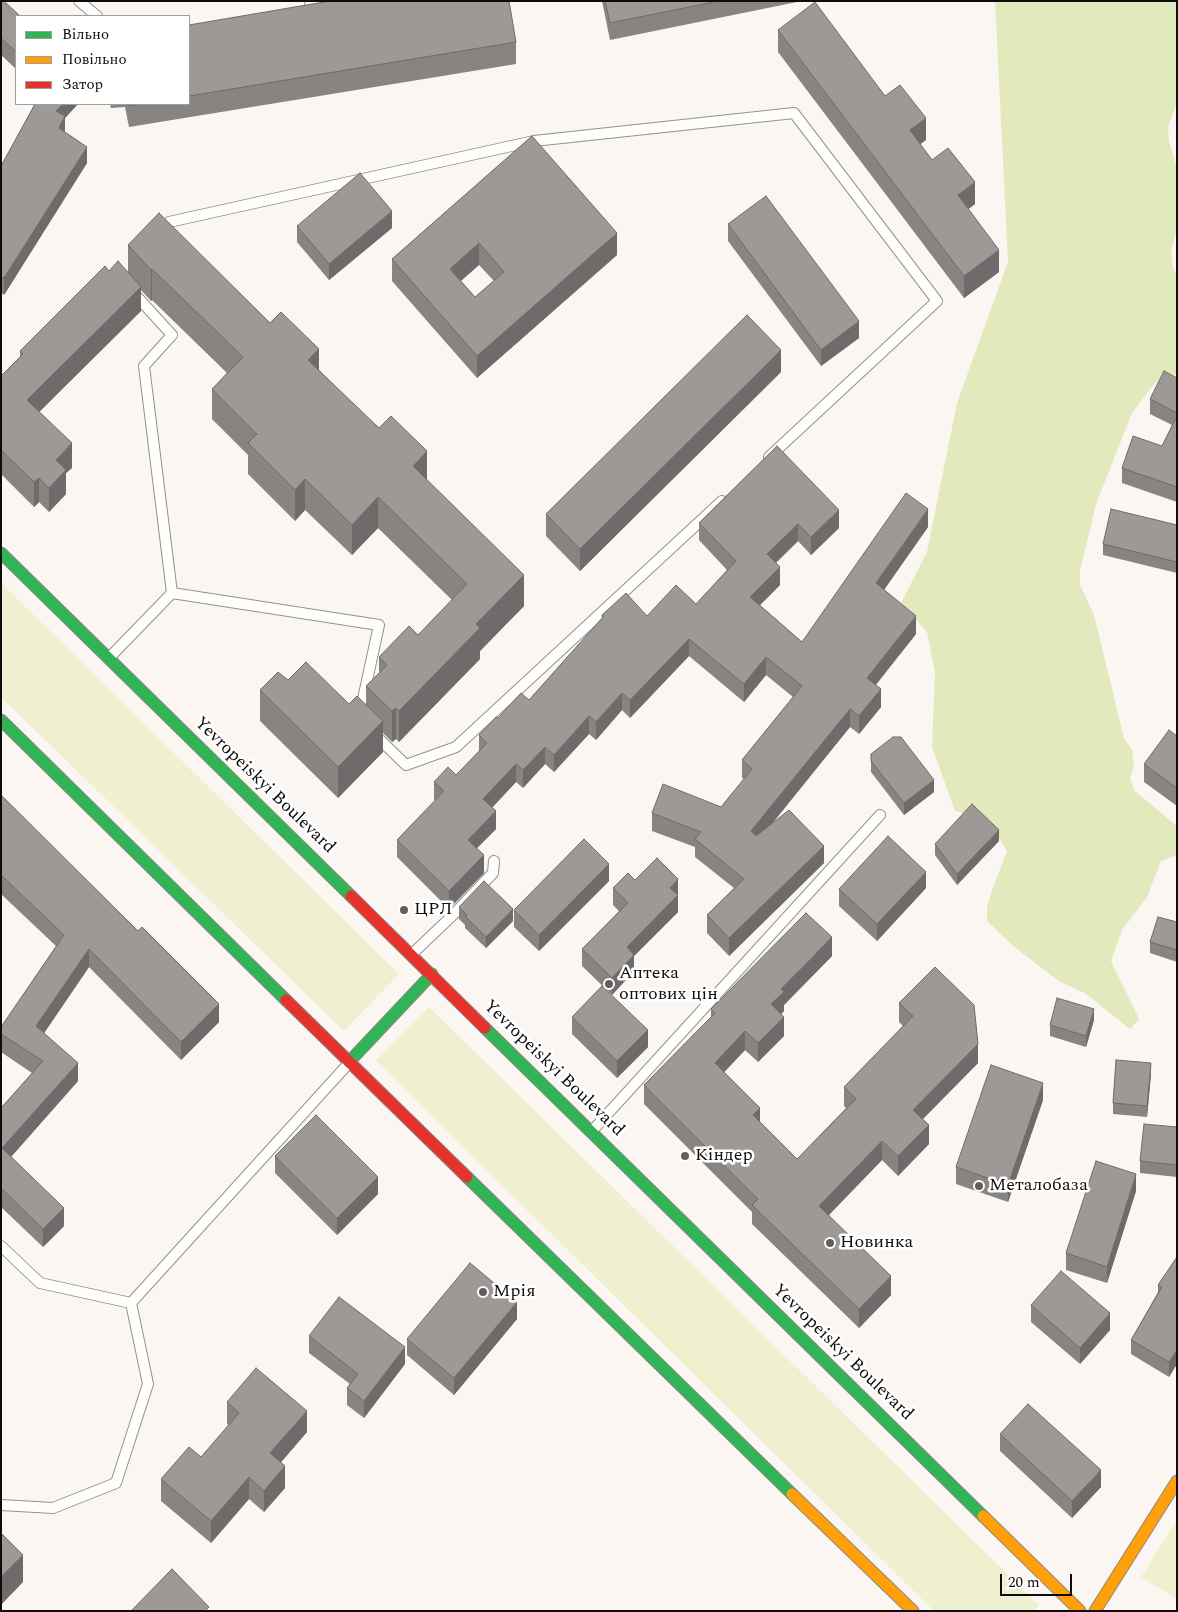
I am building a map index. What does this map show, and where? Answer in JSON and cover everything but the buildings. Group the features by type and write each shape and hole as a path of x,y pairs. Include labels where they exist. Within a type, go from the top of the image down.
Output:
{"main road":[{"name":"Yevropeiskyi Boulevard","path":"1,554 432,974 1080,1611"},
{"path":"1,720 913,1611"},
{"path":"349,1062 432,974"},
{"path":"1095,1611 1177,1481"}],"lane":[{"path":"79,1 96,15"},
{"path":"300,7 328,1"},
{"path":"150,242 169,222 534,141 794,113 937,301 762,464"},
{"path":"124,282 172,335 144,366 172,592"},
{"path":"172,592 379,625 358,718 406,765 456,748 733,490"},
{"path":"108,658 172,592"},
{"path":"592,1131 880,815"},
{"path":"411,954 454,915 493,873 494,861"},
{"path":"131,1303 349,1062"},
{"path":"1,1246 40,1283 131,1303"},
{"path":"1,1505 53,1508 116,1483 148,1384 131,1303"}],"green space":[{"path":"995,1 1177,1 1177,102 1168,127 1169,141 1177,168 1177,227 1171,252 1177,278 1177,375 1167,376 1155,383 1132,413 1096,504 1080,571 1080,585 1094,615 1124,738 1132,750 1134,765 1130,779 1135,791 1177,826 1177,855 1161,861 1147,897 1122,930 1111,961 1139,1019 1130,1029 1085,993 1060,982 1012,945 987,921 987,908 991,893 1007,851 989,820 955,811 932,747 935,673 927,632 901,603 927,552 957,403 1008,262"},
{"path":"1,583 399,974 344,1031 1,697"},
{"path":"429,1007 1039,1605 1034,1611 934,1611 376,1061"},
{"path":"1177,1520 1177,1599 1141,1577"}],"traffic: fast":[{"path":"1,553 351,896"},
{"path":"1,720 286,1000"},
{"path":"349,1062 432,974"},
{"path":"485,1028 983,1516"},
{"path":"467,1177 792,1494"}],"traffic: slow":[{"path":"1095,1611 1177,1481"},
{"path":"792,1494 913,1611"},
{"path":"983,1516 1080,1611"}],"traffic: jam":[{"path":"351,896 485,1028"},
{"path":"286,1000 467,1177"}],"place":[{"name":"ЦРЛ","path":"404,910"},
{"name":"Аптека оптових цін","path":"609,984"},
{"name":"Кіндер","path":"685,1156"},
{"name":"Металобаза","path":"979,1186"},
{"name":"Новинка","path":"830,1243"},
{"name":"Мрія","path":"483,1292"}]}
